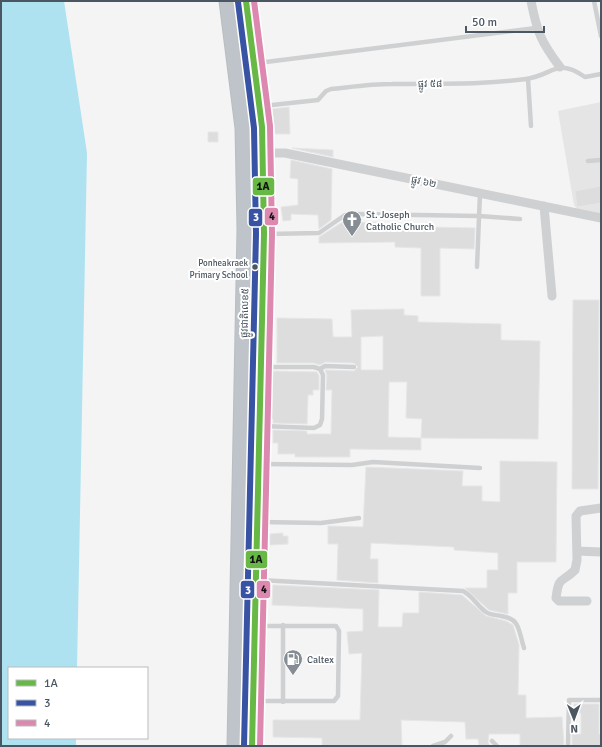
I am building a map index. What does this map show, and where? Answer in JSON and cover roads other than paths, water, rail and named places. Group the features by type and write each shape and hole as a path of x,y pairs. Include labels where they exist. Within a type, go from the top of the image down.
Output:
{"highway":[{"name":"ផ្លូវជាតិលេខ៥","path":"228,1 243,115 245,153 240,579 245,701 252,746"},
{"name":"ផ្លូវជាតិលេខ៥","path":"236,746 245,701 255,626 264,234 263,152 246,1"}],"street":[{"path":"531,1 536,28 546,49 560,67"},
{"name":"ផ្លូវ ៦២","path":"245,153 285,153 601,218"},
{"path":"544,206 552,296"},
{"path":"587,601 559,601 556,598 558,584 562,578 575,570 577,551 576,516 580,511 601,508"},
{"path":"577,551 601,552"}],"lane":[{"path":"594,1 601,36"},
{"path":"236,65 536,28"},
{"path":"560,67 576,70 586,77 601,74"},
{"name":"ផ្លូវ ៥៨","path":"259,106 318,100 326,90 346,87 390,84 492,82 528,79 560,67"},
{"path":"528,79 531,126"},
{"path":"588,161 601,160"},
{"path":"477,266 480,193"},
{"path":"264,234 319,233 345,215 356,214 479,216 520,219"},
{"path":"320,369 325,366 354,367"},
{"path":"242,425 314,428 320,425 322,419 323,375 320,369 314,367 261,367"},
{"path":"259,464 352,465 374,462 480,468"},
{"path":"257,522 321,523 359,518"},
{"path":"240,579 463,591 471,596 485,612 512,618 516,621 524,648"},
{"path":"283,625 283,702"},
{"path":"245,701 334,701 338,696 339,631 336,626 255,626"},
{"path":"568,746 569,700 601,700"},
{"path":"433,746 445,742 451,736"},
{"path":"492,741 497,746"}],"water":[{"path":"1,1 64,1 87,153 77,667 8,667 8,739 76,739 76,746 1,746"}],"place":[{"name":"St. Joseph Catholic Church","path":"352,237"},
{"name":"Ponheakraek Primary School","path":"255,267"},
{"name":"Caltex","path":"293,676"}]}
